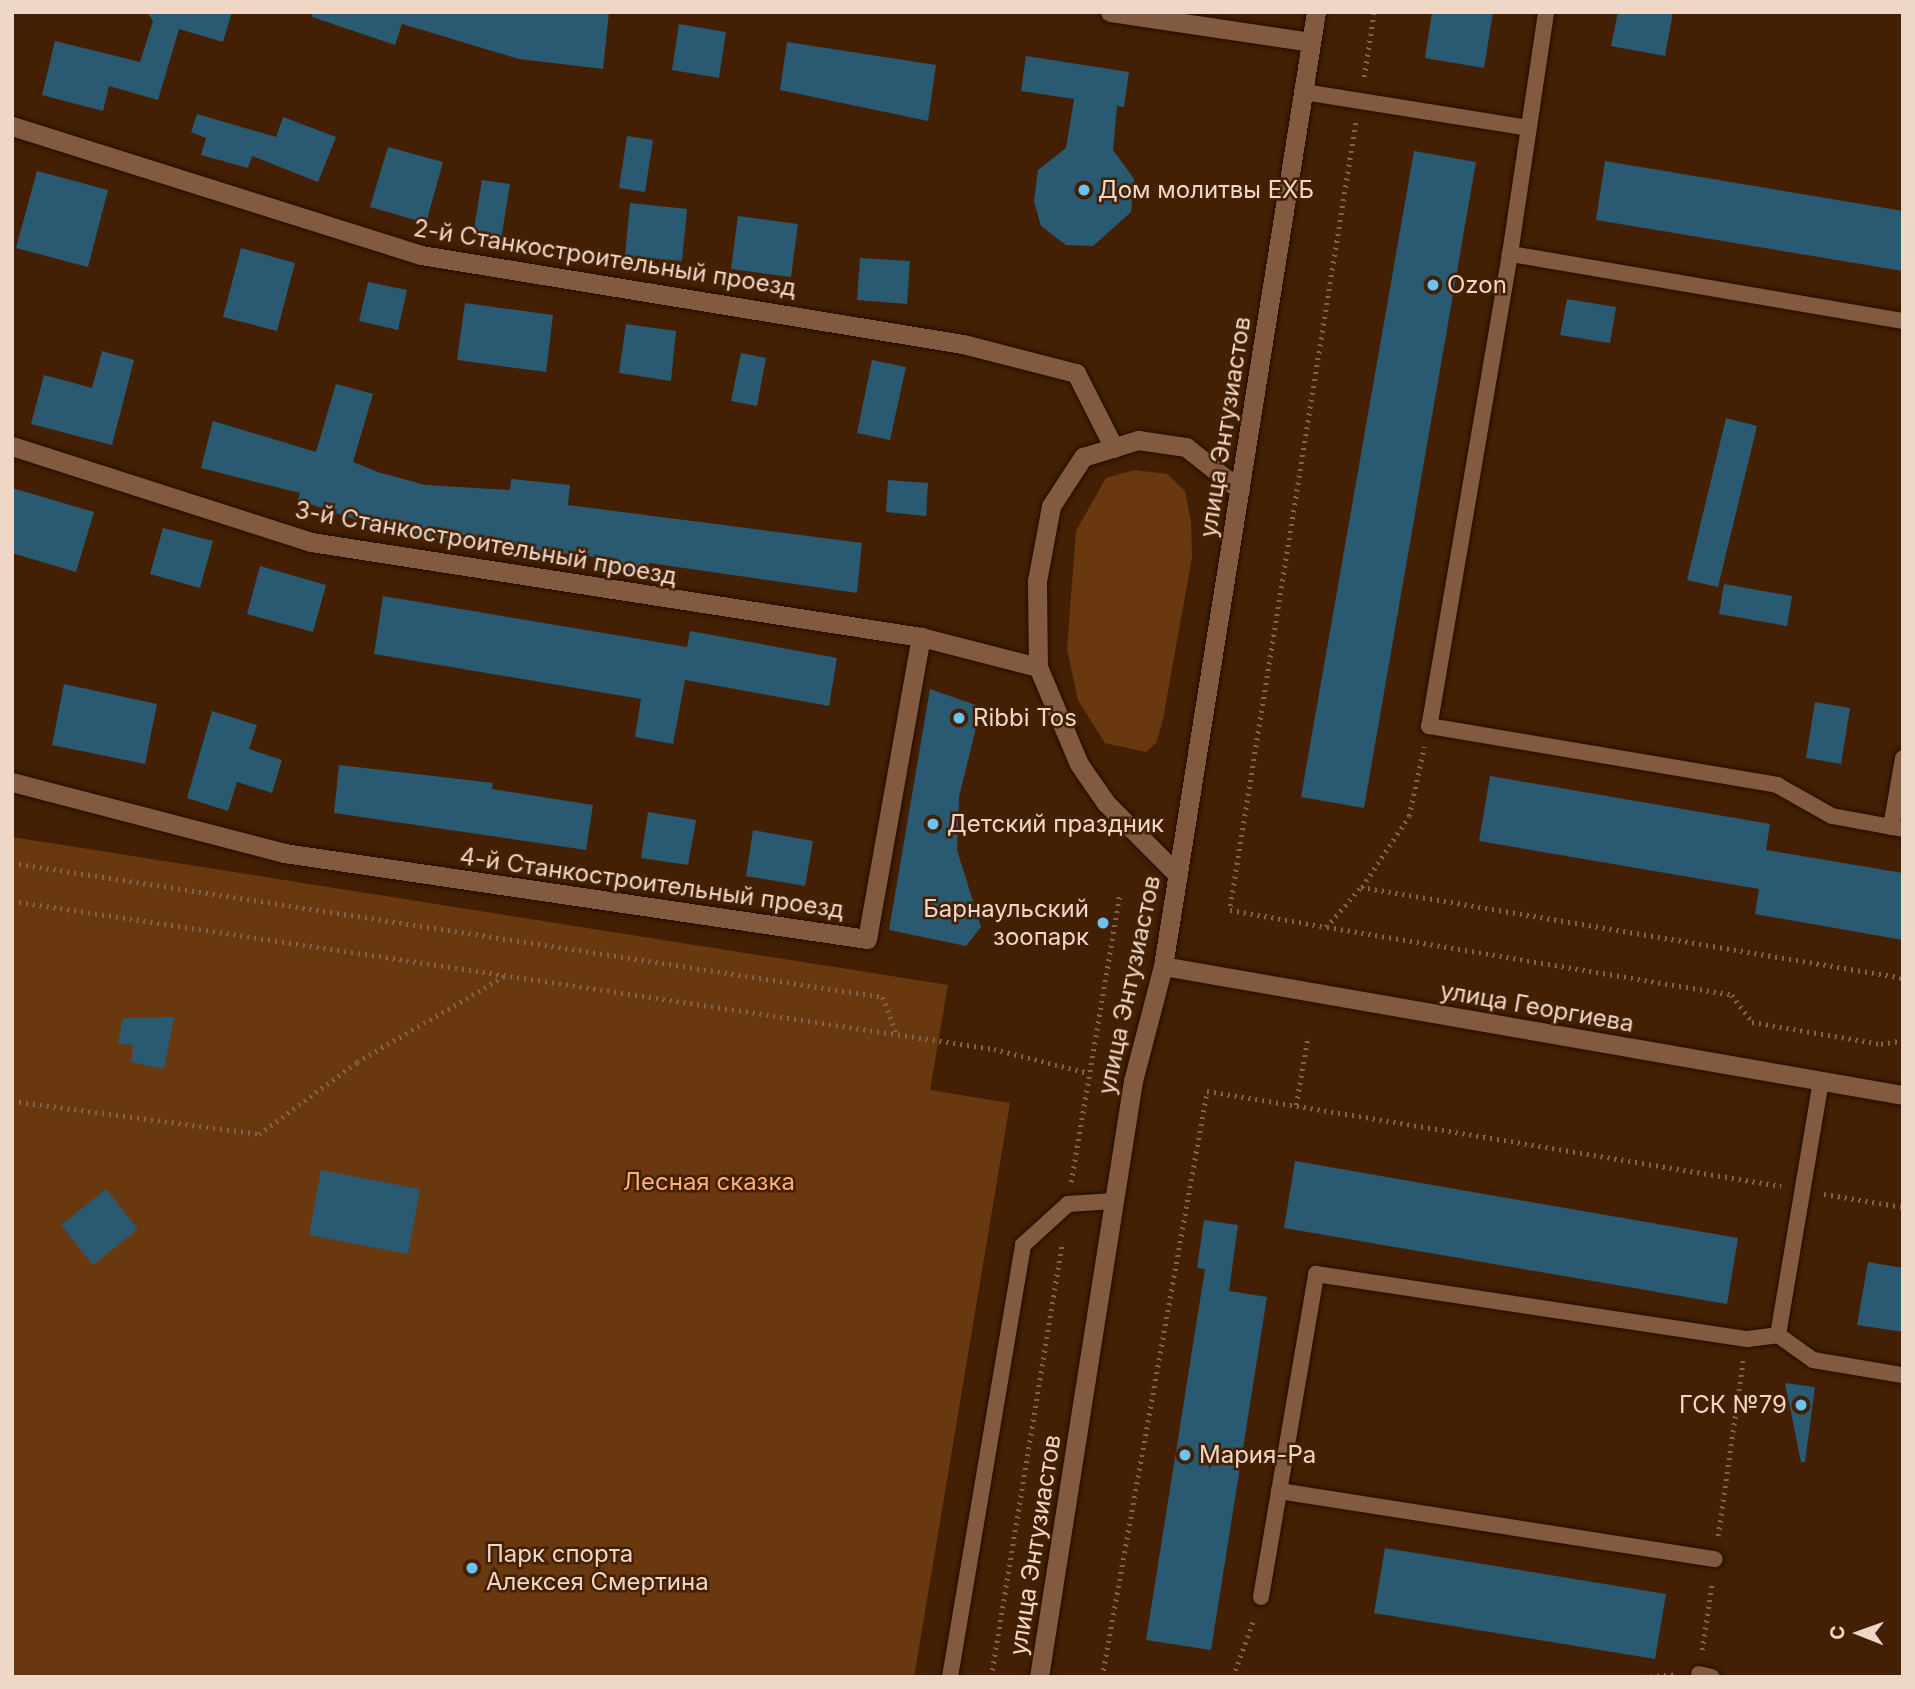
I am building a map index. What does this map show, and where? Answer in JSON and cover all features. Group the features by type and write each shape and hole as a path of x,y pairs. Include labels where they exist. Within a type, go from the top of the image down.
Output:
{"street":[{"path":"1110,12 1311,42"},
{"name":"улица Энтузиастов","path":"1039,1677 1133,1080 1163,966 1316,12"},
{"name":"2-й Станкостроительный проезд","path":"12,126 421,255 963,344 1076,373 1114,448"},
{"path":"1178,875 1106,803 1079,764 1038,667 1037,581 1051,506 1083,457 1138,440 1186,447 1240,490"},
{"name":"3-й Станкостроительный проезд","path":"12,446 311,542 921,637"},
{"path":"921,637 1038,667"},
{"name":"4-й Станкостроительный проезд","path":"12,782 284,853 867,939 921,637"},
{"name":"улица Георгиева","path":"1163,966 1903,1095"}],"lane":[{"path":"1546,12 1510,254 1429,726 1777,785 1832,816 1897,828 1903,758"},
{"path":"1304,92 1528,128"},
{"path":"1510,254 1903,321"},
{"path":"1778,1335 1821,1081"},
{"path":"950,1677 1023,1245 1068,1204 1113,1201"},
{"path":"1261,1597 1316,1273 1747,1339 1778,1335 1813,1360 1903,1375"},
{"path":"1279,1491 1715,1559"}],"path":[{"path":"1361,887 1409,816 1429,726"},
{"path":"12,863 883,997 897,1035"},
{"path":"991,1677 1120,893"},
{"path":"12,901 897,1035 1089,1073"},
{"path":"1326,927 1732,995 1752,1022 1881,1044 1903,1040"},
{"path":"12,1101 259,1134 357,1062 505,975"},
{"path":"1296,1105 1308,1035"},
{"path":"1643,1677 1705,1676 1715,1559 1747,1339"},
{"path":"1233,1677 1261,1597"}],"green space":[{"path":"1134,470 1167,474 1185,491 1191,522 1192,557 1163,719 1156,743 1146,752 1105,743 1078,700 1067,649 1076,531 1106,478"},
{"name":"Лесная сказка","path":"12,837 948,985 930,1090 1010,1103 914,1677 12,1677"}],"building":[{"path":"147,12 232,12 223,42 179,29 158,100 109,86 103,111 42,95 55,41 140,62 153,21"},
{"path":"313,12 609,12 603,69 519,59 402,24 395,45 312,17"},
{"path":"1432,12 1493,12 1484,68 1425,58"},
{"path":"1618,12 1673,12 1665,56 1611,46"},
{"path":"679,24 726,32 719,78 672,70"},
{"path":"787,42 936,65 928,121 780,90"},
{"name":"Дом молитвы ЕХБ","path":"1026,56 1129,72 1124,107 1117,106 1113,150 1134,179 1131,212 1093,246 1066,245 1041,226 1034,201 1038,170 1066,148 1074,99 1021,91"},
{"path":"197,114 276,137 283,117 336,137 318,182 252,156 248,168 201,155 206,138 191,132"},
{"path":"627,136 653,140 645,192 619,188"},
{"path":"388,147 443,162 426,223 370,207"},
{"path":"1414,151 1476,162 1364,808 1301,797"},
{"path":"1605,161 1903,211 1903,271 1596,220"},
{"path":"37,171 108,190 88,267 16,248"},
{"path":"482,180 510,184 501,240 473,235"},
{"path":"630,203 687,209 682,261 625,256"},
{"path":"738,216 798,224 791,277 731,269"},
{"path":"241,248 295,263 277,331 223,317"},
{"path":"860,258 910,261 907,304 857,300"},
{"path":"368,282 407,290 398,330 359,321"},
{"path":"1567,299 1616,307 1610,343 1560,335"},
{"path":"465,303 553,315 546,372 457,360"},
{"path":"626,324 676,331 671,381 619,373"},
{"path":"102,351 134,360 112,445 31,424 44,375 92,388"},
{"path":"741,353 766,358 757,406 731,401"},
{"path":"872,360 906,367 890,440 857,433"},
{"path":"336,384 373,394 353,462 425,485 510,490 511,479 570,485 568,505 862,543 857,593 649,563 648,573 594,568 595,557 504,547 505,542 404,536 298,500 300,493 201,468 213,421 316,452"},
{"path":"1726,418 1757,426 1718,587 1687,580"},
{"path":"888,480 928,483 926,516 886,512"},
{"path":"12,488 94,512 76,572 12,553"},
{"path":"163,528 213,541 200,588 150,574"},
{"path":"260,566 326,585 313,632 247,614"},
{"path":"1724,584 1792,596 1787,626 1719,614"},
{"path":"383,596 687,647 690,631 837,658 829,706 685,680 673,744 635,737 641,699 374,654"},
{"path":"64,684 157,704 145,764 52,745"},
{"name":"Детский праздник","path":"930,689 981,707 959,797 957,850 981,927 966,946 889,930"},
{"path":"1815,702 1850,708 1841,764 1806,758"},
{"path":"212,711 257,725 249,749 282,760 272,793 237,782 228,811 187,798"},
{"path":"339,765 493,783 492,789 593,805 586,850 334,813"},
{"path":"1490,776 1770,824 1766,850 1903,873 1903,940 1755,914 1759,889 1479,841"},
{"path":"648,812 696,820 688,865 641,858"},
{"path":"753,830 813,841 805,886 746,876"},
{"path":"174,1017 164,1069 131,1062 133,1045 118,1043 123,1018"},
{"path":"1295,1161 1738,1238 1727,1304 1284,1228"},
{"path":"321,1170 420,1189 408,1254 309,1235"},
{"path":"106,1189 138,1229 93,1265 61,1225"},
{"path":"1204,1220 1238,1225 1229,1291 1267,1297 1211,1650 1146,1640 1205,1269 1197,1268"},
{"path":"1868,1262 1903,1268 1903,1332 1857,1325"},
{"name":"ГСК №79","path":"1785,1383 1815,1387 1805,1462 1801,1462"},
{"path":"1385,1548 1666,1594 1655,1659 1374,1613"}],"place":[{"name":"Дом молитвы ЕХБ","path":"1084,190"},
{"name":"Ozon","path":"1433,285"},
{"name":"Ribbi Tos","path":"959,718"},
{"name":"Детский праздник","path":"933,824"},
{"name":"Барнаульский зоопарк","path":"1103,923"},
{"name":"ГСК №79","path":"1801,1405"},
{"name":"Мария-Ра","path":"1185,1455"},
{"name":"Парк спорта Алексея Смертина","path":"472,1568"}]}
